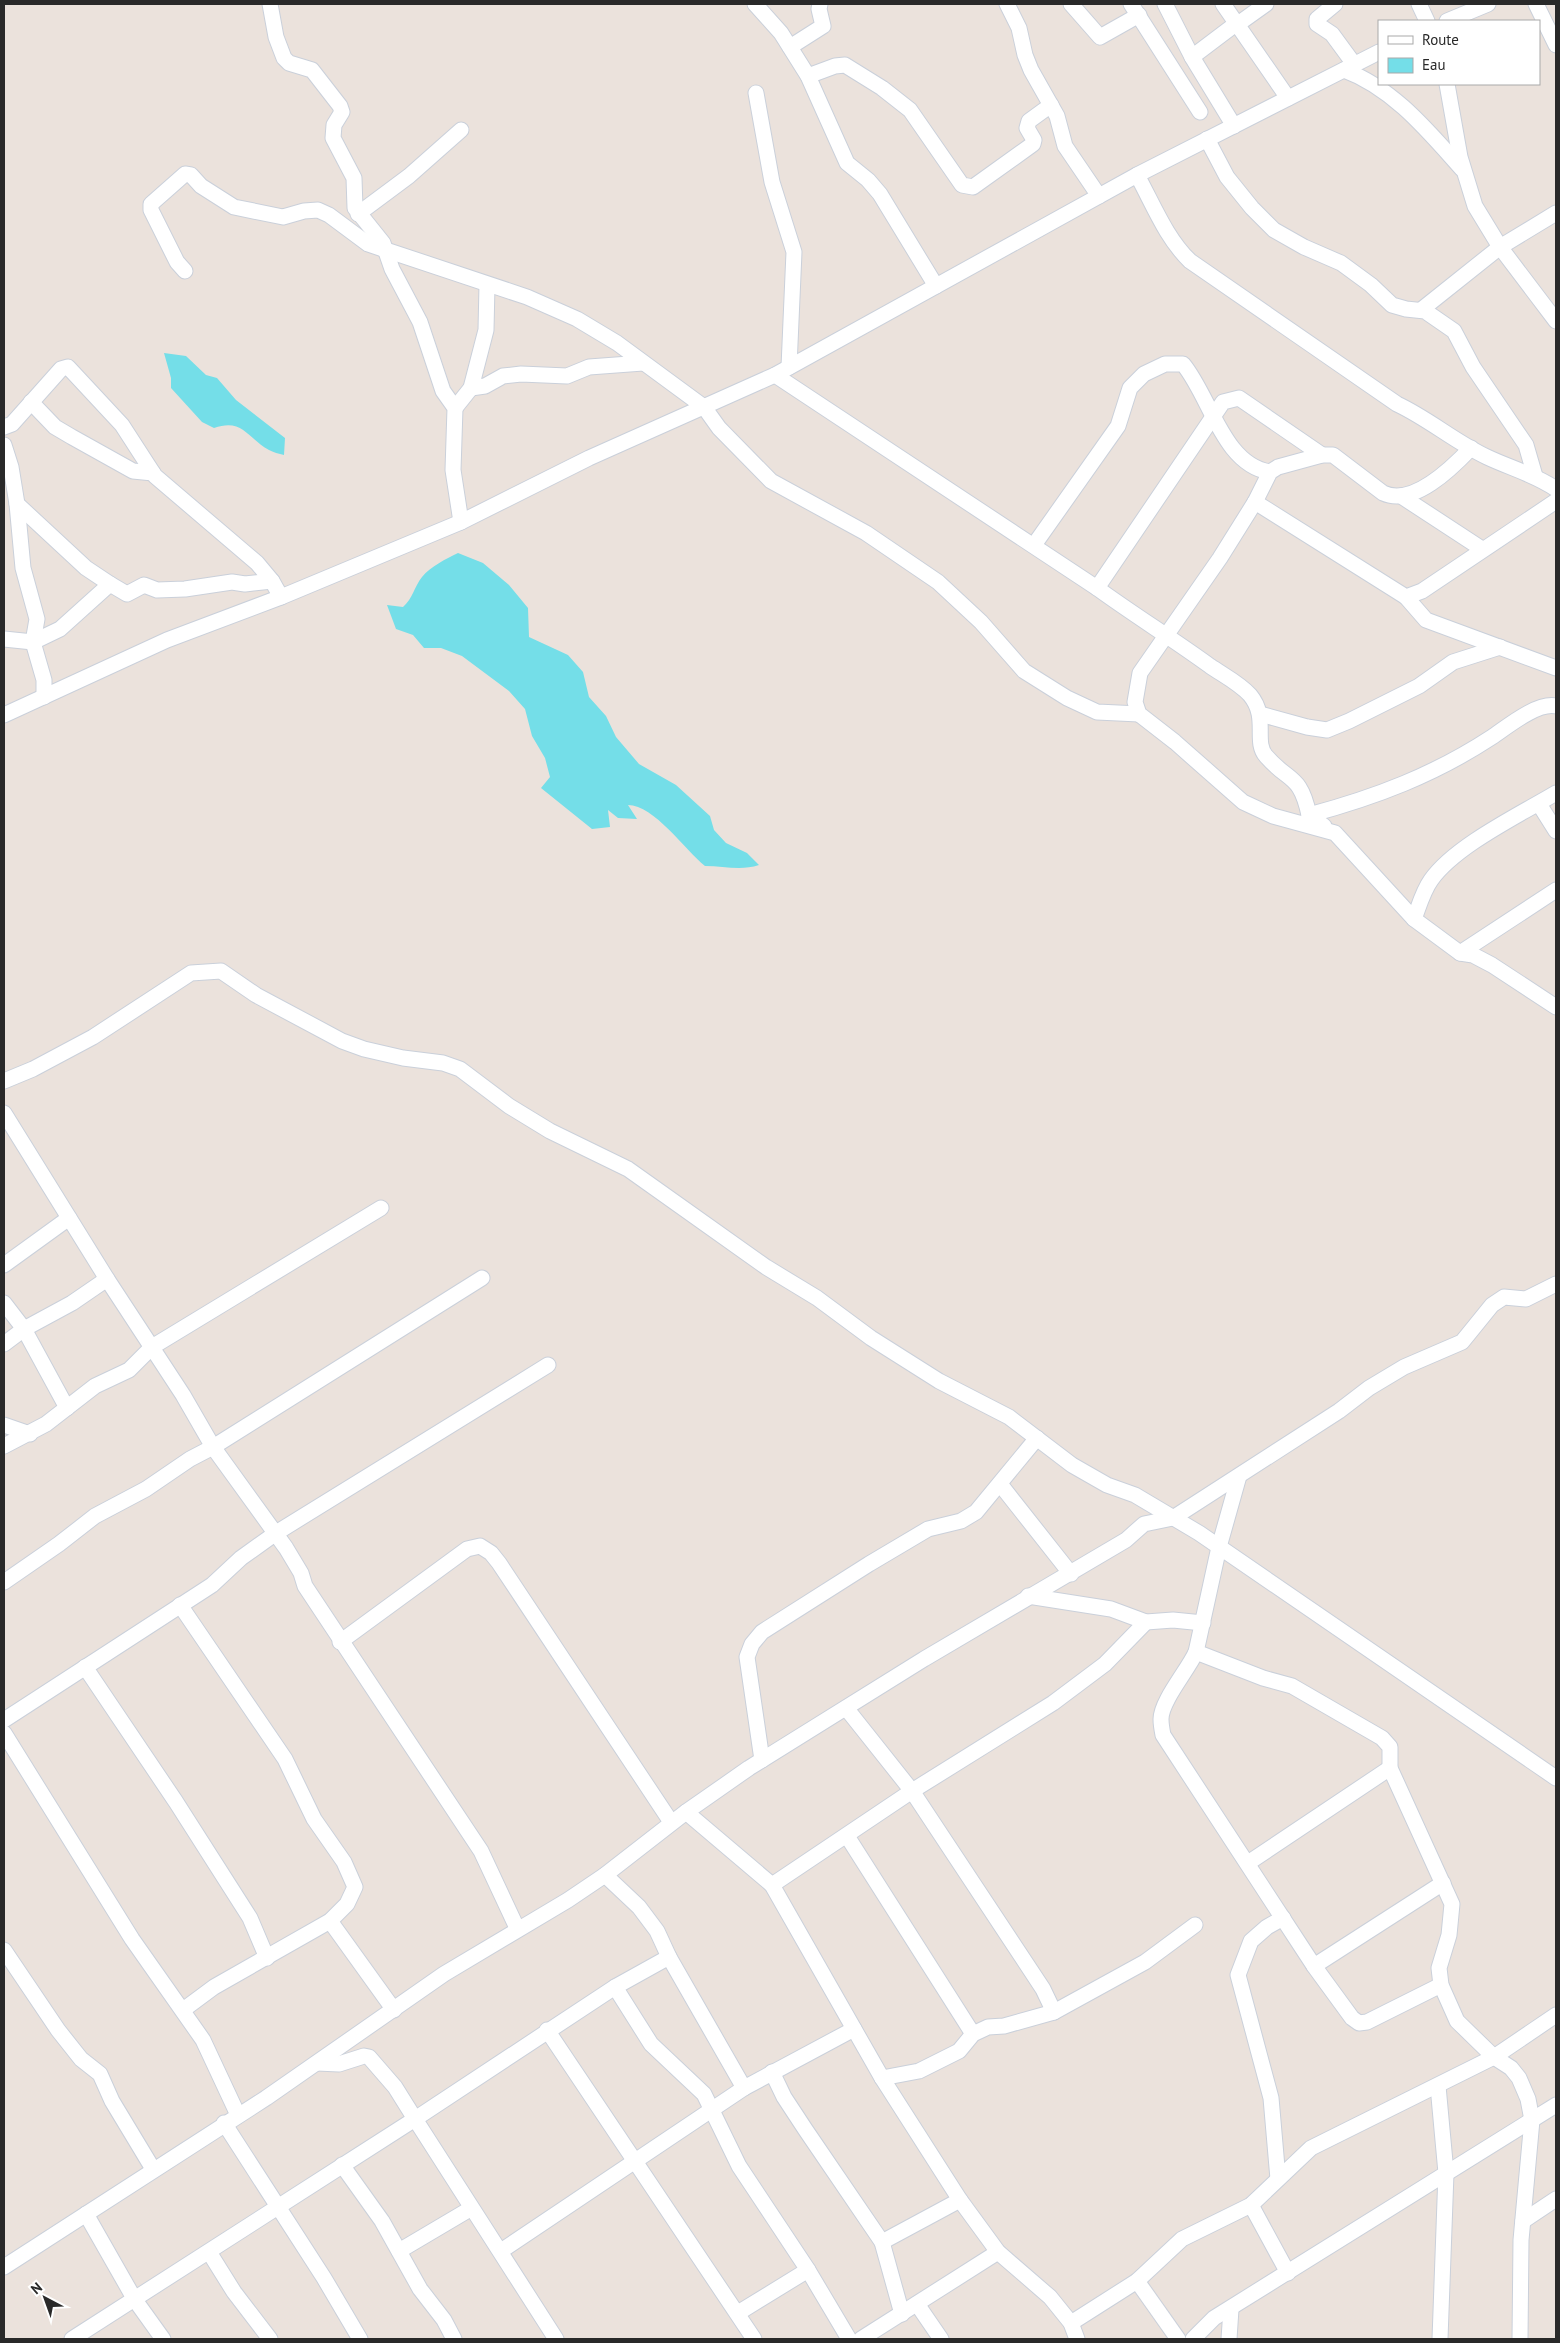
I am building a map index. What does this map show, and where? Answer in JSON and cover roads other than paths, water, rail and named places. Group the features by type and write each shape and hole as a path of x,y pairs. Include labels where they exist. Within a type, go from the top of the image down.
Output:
{"street":[{"path":"270,4 276,37 284,58 289,63 312,70 342,110 333,130 333,138 354,178 356,185 354,202 358,214 380,238 392,269 420,322 443,391 455,408"},
{"path":"754,4 790,47 808,76 844,158 880,194 936,286"},
{"path":"790,47 823,26 819,9 820,4"},
{"path":"1007,4 1019,28 1025,55 1057,116 1065,146 1099,196"},
{"path":"1072,4 1100,37 1135,9 1200,112"},
{"path":"1164,4 1192,57 1234,126"},
{"path":"1223,4 1288,98"},
{"path":"1192,57 1266,4"},
{"path":"1335,4 1317,18 1316,23 1332,34 1349,67 1414,115 1464,172"},
{"path":"1418,4 1426,20"},
{"path":"1448,20 1488,4"},
{"path":"1536,4 1556,44"},
{"path":"4,715 167,640 281,597 460,522 589,458 704,407 755,382 775,375 1137,174 1378,52"},
{"path":"808,76 835,66 845,65 876,84 910,110 962,185 967,187 973,187 1033,144 1034,140 1027,128 1029,121 1051,105"},
{"path":"1447,85 1456,138 1475,206 1500,247 1556,321"},
{"path":"756,93 772,182 794,252 789,367"},
{"path":"358,214 409,176 461,130"},
{"path":"1207,139 1227,177 1252,208 1274,230 1304,247 1340,263 1371,285 1392,304 1406,309 1421,310 1433,314 1454,331 1460,338 1473,367 1526,445 1534,476"},
{"path":"185,271 175,259 151,210 151,204 178,177 185,174 191,176 201,186 234,207 283,217 304,211 318,210 329,215 362,240 487,285 527,297 577,320 617,343 704,407 719,428 771,481 866,533 938,582 957,597 1024,671 1035,680 1097,712 1139,714"},
{"path":"1137,174 1180,252 1190,261 1348,372 1471,448 1534,476 1556,489"},
{"path":"1421,310 1500,247 1556,213"},
{"path":"460,522 453,470 455,408 471,388 486,330 487,285"},
{"path":"471,388 485,386 503,376 521,374 567,376 589,367 643,363"},
{"path":"1034,545 1118,426 1130,388 1144,374 1165,364 1183,364 1194,377 1212,418 1245,460 1254,467 1270,472"},
{"path":"4,427 12,424 61,368 68,367 122,426 153,473 177,497 257,563 272,581 281,597"},
{"path":"775,375 1034,545 1237,684 1250,696 1260,714 1261,748 1266,756 1299,785 1304,794 1309,815 1334,833 1414,918 1460,952 1473,955 1492,965 1556,1007"},
{"path":"1097,588 1223,402 1239,398 1322,454"},
{"path":"31,402 55,427 72,437 133,471 153,473"},
{"path":"4,445 11,468 17,504 24,568 37,618 33,642 44,680 44,697"},
{"path":"1334,833 1273,816 1243,802 1175,742 1139,714 1135,702 1140,673 1220,558 1255,502 1270,472 1278,467 1322,454 1333,455 1383,492 1391,496 1401,496 1420,489 1447,473 1471,448"},
{"path":"1401,496 1482,549"},
{"path":"1406,597 1422,591 1556,501"},
{"path":"1255,502 1406,597 1426,620 1500,647 1520,657 1556,668"},
{"path":"17,504 86,568 127,594 144,586 157,590 185,589 232,582 244,584 272,581"},
{"path":"4,639 33,642 68,625 110,584"},
{"path":"1260,714 1307,727 1327,730 1419,686 1453,662 1500,647"},
{"path":"1309,815 1357,802 1417,780 1468,753 1520,718 1545,706 1556,706"},
{"path":"1414,918 1429,882 1445,862 1510,820 1556,794"},
{"path":"1539,804 1556,831"},
{"path":"1460,952 1556,891"},
{"path":"4,1081 33,1069 93,1037 191,973 221,971 256,995 342,1041 380,1052 443,1063 460,1069 509,1106 550,1131 628,1169 766,1267 817,1298 871,1338 939,1381 1009,1417 1072,1465 1107,1485 1135,1495 1173,1518 1556,1778"},
{"path":"4,1112 213,1447 276,1533 301,1573 305,1586 340,1642 481,1851 517,1928"},
{"path":"4,1446 30,1434 95,1386 129,1370 152,1347 381,1208"},
{"path":"4,1265 69,1218"},
{"path":"4,1582 50,1551 95,1516 146,1489 190,1459 213,1447 482,1278"},
{"path":"4,1344 24,1329 72,1303 107,1279"},
{"path":"4,2267 317,2063 444,1974 517,1928 568,1900 605,1875 671,1822 762,1760 1028,1596 1071,1574 1126,1540 1144,1524 1173,1518 1397,1371 1462,1342 1492,1305 1504,1297 1526,1299 1556,1284"},
{"path":"4,1303 24,1329 66,1408"},
{"path":"4,1720 212,1585 241,1558 276,1533 548,1365"},
{"path":"4,1425 30,1434"},
{"path":"762,1760 747,1657 752,1644 762,1632 928,1529 961,1521 976,1512 1037,1438"},
{"path":"1239,1476 1219,1548 1196,1652 1190,1666 1168,1700 1161,1717 1163,1735 1333,1994 1359,2023 1367,2022 1441,1985"},
{"path":"1000,1484 1071,1574"},
{"path":"340,1642 467,1549 480,1546 491,1553 499,1563 671,1822"},
{"path":"1028,1596 1111,1609 1146,1622 1173,1620 1202,1623"},
{"path":"180,1605 285,1759 314,1819 344,1862 355,1888 347,1904 330,1921 214,1987 183,2010"},
{"path":"772,1884 912,1792 1053,1703 1105,1664 1146,1622"},
{"path":"1196,1652 1263,1678 1292,1686 1382,1738 1390,1748 1390,1768 1452,1904 1449,1935 1439,1968 1441,1985 1457,2021 1494,2057 1511,2068 1519,2078 1528,2099 1532,2120 1523,2221 1520,2339"},
{"path":"85,1667 176,1802 250,1918 267,1958"},
{"path":"846,1708 912,1792 1040,1984 1054,2012"},
{"path":"4,1733 132,1939 203,2040 238,2115"},
{"path":"1248,1863 1390,1768"},
{"path":"686,1812 772,1884 882,2078 960,2200 998,2252 1050,2297 1071,2323 1077,2339"},
{"path":"847,1836 973,2034"},
{"path":"605,1875 638,1907 657,1932 669,1957 744,2088"},
{"path":"1314,1966 1443,1883"},
{"path":"1278,2179 1271,2098 1238,1975 1251,1941 1267,1927 1283,1918"},
{"path":"330,1921 394,2010"},
{"path":"882,2078 919,2072 959,2051 973,2034 988,2027 1022,2022 1054,2012 1144,1962 1194,1925"},
{"path":"4,1950 58,2030 81,2059 100,2074 112,2101 153,2169"},
{"path":"72,2339 136,2300 415,2119 547,2030 615,1987 669,1957"},
{"path":"615,1987 651,2044 695,2083 704,2094 739,2166 808,2270 848,2339"},
{"path":"1071,2323 1137,2281 1182,2239 1251,2205 1311,2148 1494,2057 1556,2015"},
{"path":"501,2251 744,2088 854,2029"},
{"path":"547,2030 754,2339"},
{"path":"317,2063 329,2065 364,2056 369,2057 395,2087 470,2209 501,2251 556,2339"},
{"path":"772,2072 784,2097 804,2129 882,2242 902,2314"},
{"path":"1438,2086 1446,2173 1440,2339"},
{"path":"1193,2339 1214,2318 1556,2106"},
{"path":"224,2123 324,2278 360,2339"},
{"path":"342,2165 367,2199 399,2250 420,2289 444,2320 454,2339"},
{"path":"1523,2221 1556,2199"},
{"path":"882,2242 960,2200"},
{"path":"1251,2205 1288,2273"},
{"path":"399,2250 470,2209"},
{"path":"86,2214 136,2300 163,2339"},
{"path":"209,2252 234,2292 270,2339"},
{"path":"861,2339 998,2252"},
{"path":"738,2313 808,2270"},
{"path":"1137,2281 1178,2339"},
{"path":"917,2304 941,2339"},
{"path":"1229,2339 1231,2309"}],"water":[{"path":"164,353 186,356 206,375 217,378 236,400 285,438 284,455 269,450 238,427 224,426 214,428 202,422 171,388 171,378"},
{"path":"458,553 483,563 509,585 528,608 529,637 568,655 583,672 589,697 606,716 616,737 639,764 676,785 710,816 714,830 726,843 747,853 759,865 739,868 705,866 659,820 638,807 628,805 637,819 618,818 608,810 610,827 592,829 541,788 550,777 545,758 532,736 525,709 509,691 462,656 441,648 424,648 413,635 396,629 387,605 403,607 419,581 430,569"}]}
